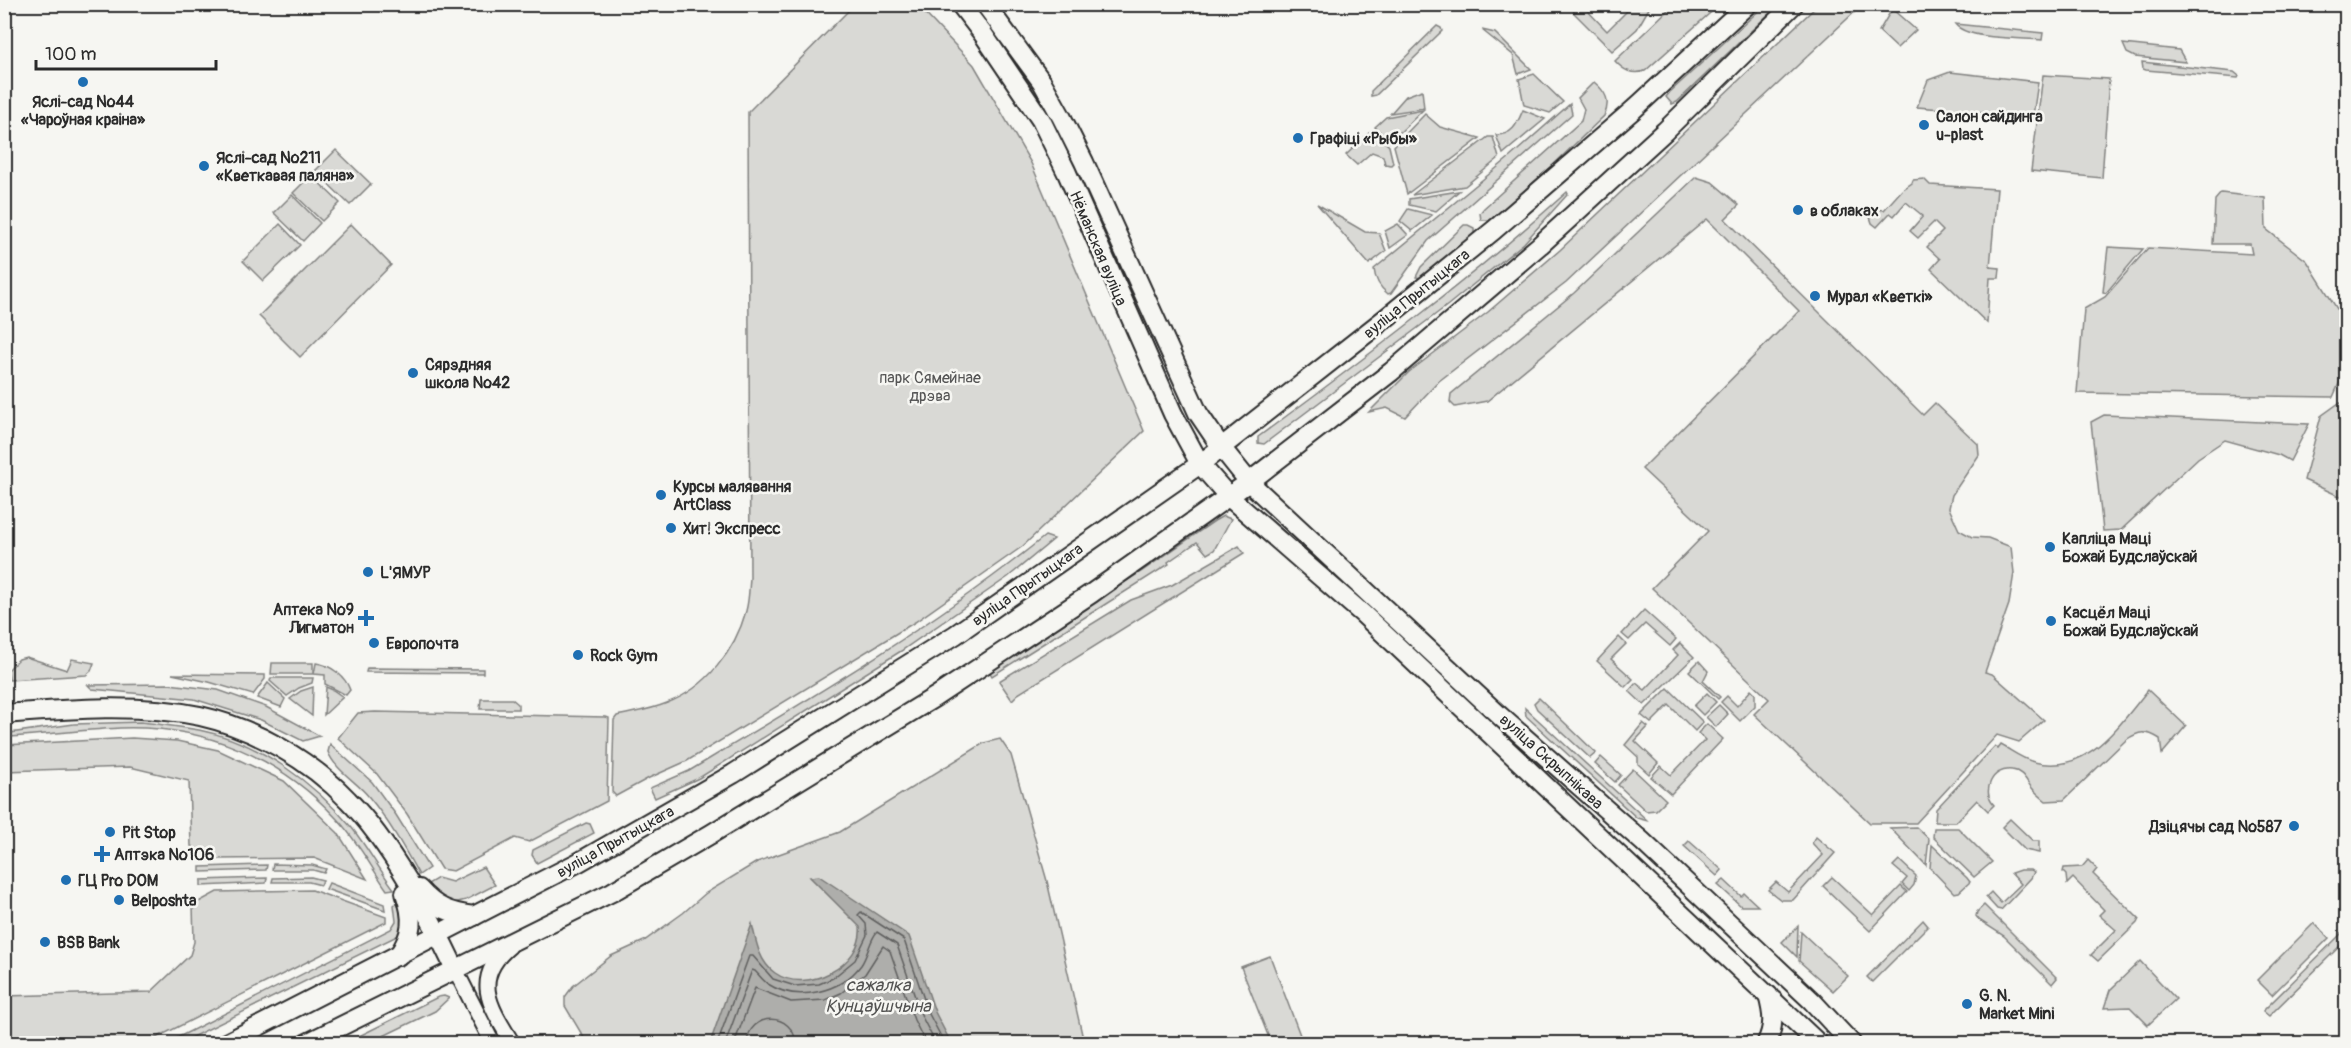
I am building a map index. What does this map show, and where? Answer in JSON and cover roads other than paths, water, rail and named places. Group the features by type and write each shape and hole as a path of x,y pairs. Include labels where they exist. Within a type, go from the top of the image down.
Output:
{"main road":[{"name":"Нёманская вуліца","path":"960,4 1041,120 1067,173 1173,414 1200,464 1229,497"},
{"name":"Нёманская вуліца","path":"985,4 1042,82 1061,116 1198,413 1249,482"},
{"name":"вуліца Прытыцкага","path":"225,1044 589,856 692,798 955,635 1200,464 1494,230 1633,110 1748,4"},
{"path":"305,1044 612,892 935,697 1092,593 1229,497 1391,372 1540,245 1665,131 1794,4"},
{"name":"вуліца Скрыпнікава","path":"1249,482 1500,716 1652,850 1803,993 1846,1037"},
{"name":"вуліца Скрыпнікава","path":"1229,497 1371,622 1767,993 1813,1042"},
{"path":"4,714 129,709 168,711 222,723 264,739 309,766 349,800 393,860 439,935 455,969"},
{"path":"393,860 431,902 457,914 474,916"},
{"path":"393,860 412,914 411,932 398,956"},
{"path":"1766,1044 1772,1032 1774,1016 1767,993"}],"street":[{"path":"513,1044 491,1007 487,988 493,966 501,953 516,940"},
{"path":"455,969 493,1044"},
{"path":"1813,1042 1846,1037"}],"water":[{"name":"сажалка Кунцаўшчына","path":"819,876 909,936 935,1012 951,1043 774,1044 772,1040 754,1043 710,1043 752,924 759,951 765,963 775,973 788,979 817,978 843,964 853,953 859,941 860,927 810,877"}],"place":[{"name":"Яслі-сад №44 «Чароўная краіна»","path":"83,82"},
{"name":"Салон сайдинга u-plast","path":"1924,125"},
{"name":"Графіці «Рыбы»","path":"1298,138"},
{"name":"Яслі-сад №211 «Кветкавая паляна»","path":"204,166"},
{"name":"в облаках","path":"1798,210"},
{"name":"Мурал «Кветкі»","path":"1815,296"},
{"name":"Сярэдняя школа №42","path":"413,373"},
{"name":"Курсы малявання ArtClass","path":"661,495"},
{"name":"Хит! Экспресс","path":"671,528"},
{"name":"Капліца Маці Божай Будслаўскай","path":"2050,547"},
{"name":"L'ЯМУР","path":"368,572"},
{"name":"Аптека №9 Лигматон","path":"366,618"},
{"name":"Касцёл Маці Божай Будслаўскай","path":"2051,621"},
{"name":"Европочта","path":"374,643"},
{"name":"Rock Gym","path":"578,655"},
{"name":"Дзіцячы сад №587","path":"2294,826"},
{"name":"Pit Stop","path":"110,832"},
{"name":"Аптэка №106","path":"102,854"},
{"name":"ГЦ Pro DOM","path":"66,880"},
{"name":"Belposhta","path":"119,900"},
{"name":"BSB Bank","path":"45,942"},
{"name":"G. N. Market Mini","path":"1967,1004"}],"park label":[{"name":"парк Сямейнае дрэва","path":"930,386"}]}
